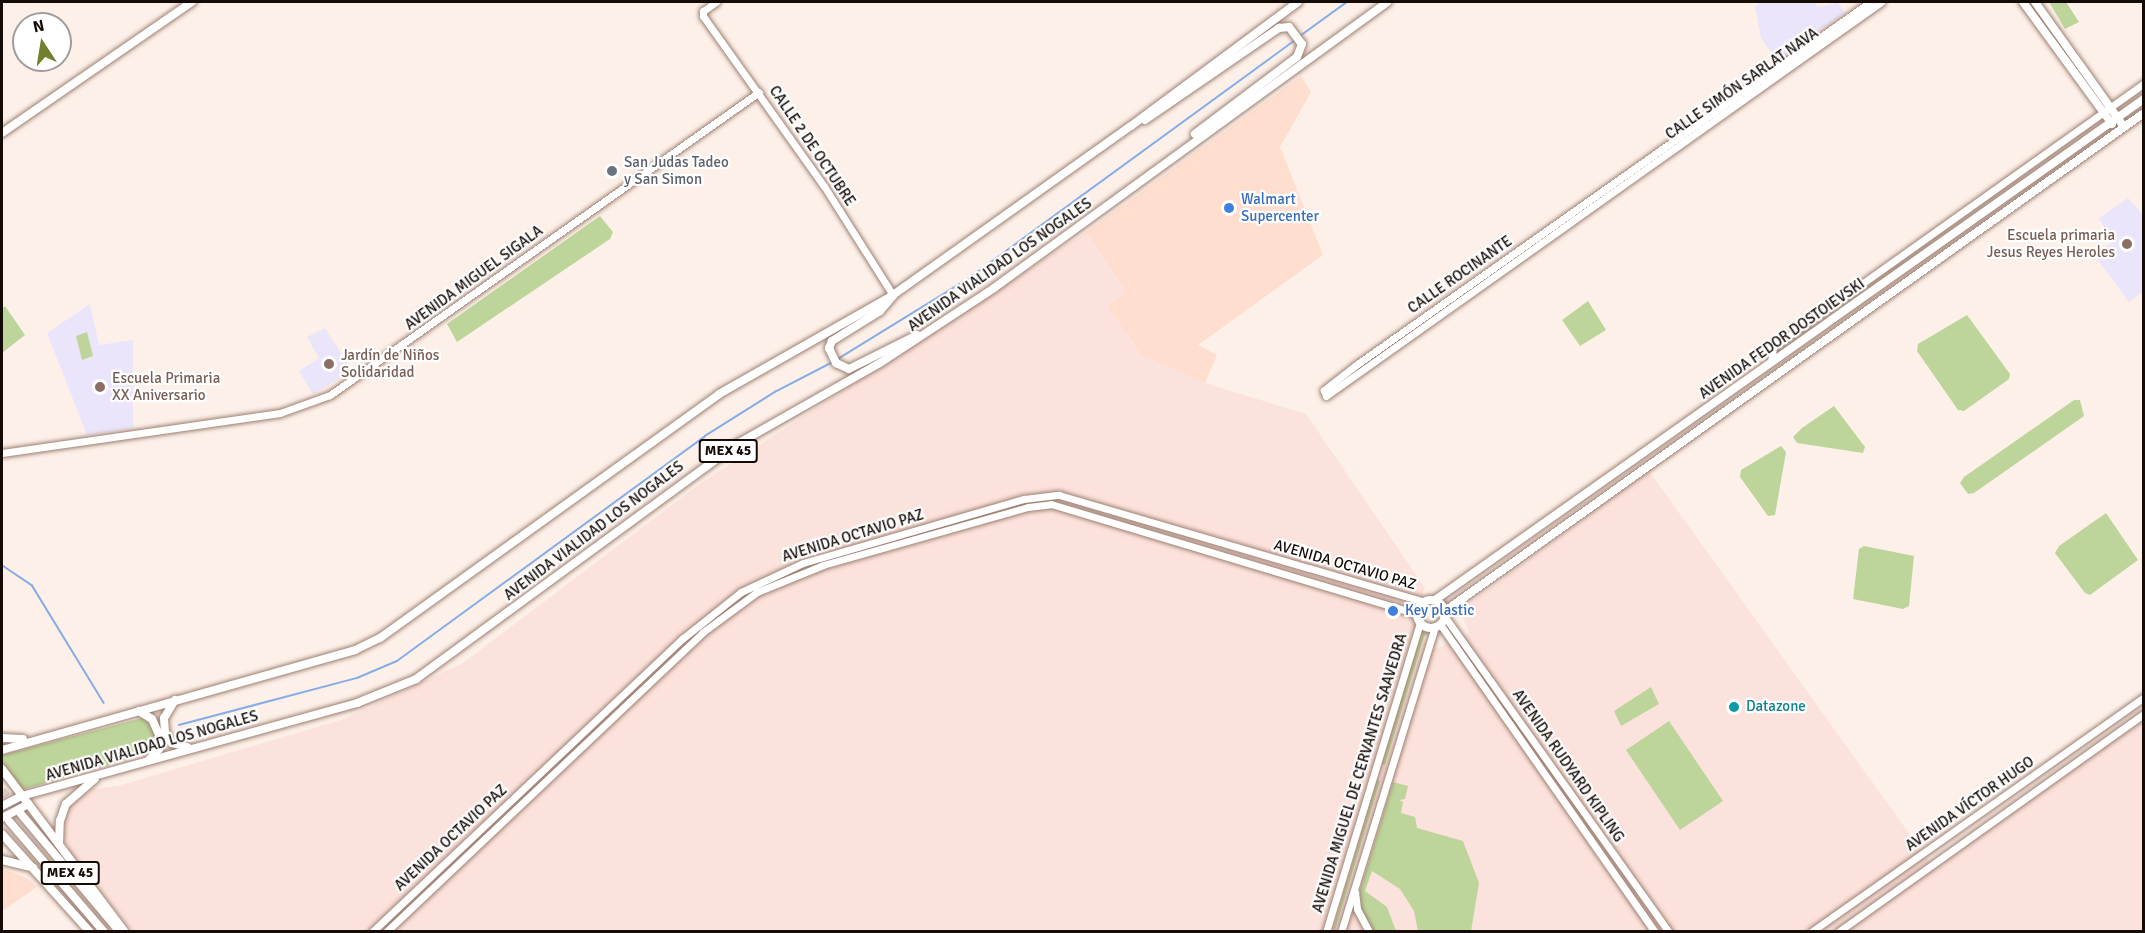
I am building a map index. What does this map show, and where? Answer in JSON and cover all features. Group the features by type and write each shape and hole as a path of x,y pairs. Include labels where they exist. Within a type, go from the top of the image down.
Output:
{"main road":[{"path":"2,133 192,2"},
{"path":"2,750 355,650 380,638 719,394 893,295 1131,126 1298,2"},
{"name":"AVENIDA VIALIDAD LOS NOGALES","path":"2,806 22,796 357,703 416,679 739,443 932,331 1387,2"},
{"path":"2023,2 2102,113 2113,120 2121,130"},
{"path":"2035,2 2109,107 2113,120"},
{"path":"1131,126 1170,106 1279,28 1289,27 1302,44 1297,57 1203,129 1167,162"},
{"name":"AVENIDA FEDOR DOSTOIEVSKI","path":"1435,600 2144,99"},
{"name":"AVENIDA FEDOR DOSTOIEVSKI","path":"1441,620 2144,114"},
{"path":"893,295 880,311 835,338 829,348 838,367 849,369 896,344 932,331"},
{"path":"1435,600 1441,620 1419,618 1424,602 1435,600"},
{"path":"176,700 164,718 167,737 178,747 196,747"},
{"path":"139,711 152,719 159,735 159,749 148,761"},
{"path":"2,738 45,737"},
{"path":"2,769 125,932"},
{"path":"59,844 60,821 66,804 102,774"},
{"path":"5,819 28,804"},
{"name":"MEX 45","path":"21,814 120,932"},
{"name":"MEX 45","path":"5,819 104,932"},
{"path":"2,834 90,932"},
{"path":"2,860 33,868"}],"street":[{"name":"CALLE 2 DE OCTUBRE","path":"716,2 703,11 703,16 759,92 893,295"},
{"name":"CALLE SIMÓN SARLAT NAVA","path":"1616,186 1870,2"},
{"name":"CALLE SIMÓN SARLAT NAVA","path":"1616,186 1881,2"},
{"path":"1772,362 1773,347 2144,83"},
{"name":"AVENIDA MIGUEL SIGALA","path":"2,453 280,413 330,395 759,92"},
{"name":"CALLE ROCINANTE","path":"1325,394 1616,186"},
{"name":"AVENIDA OCTAVIO PAZ","path":"372,932 682,639 741,592 803,563 1024,499 1059,495 1424,602"},
{"name":"AVENIDA OCTAVIO PAZ","path":"386,932 703,632 757,592 823,565 1028,507 1051,504 1364,595 1419,618"},
{"name":"AVENIDA MIGUEL DE CERVANTES SAAVEDRA","path":"1328,930 1419,618"},
{"name":"AVENIDA MIGUEL DE CERVANTES SAAVEDRA","path":"1341,932 1441,620"},
{"name":"AVENIDA RUDYARD KIPLING","path":"1441,620 1655,932"},
{"name":"AVENIDA RUDYARD KIPLING","path":"1441,620 1669,932"},
{"name":"AVENIDA VÍCTOR HUGO","path":"1811,932 2144,697"},
{"name":"AVENIDA VÍCTOR HUGO","path":"1838,932 2144,714"},
{"path":"1354,891 1357,909 1369,932"},
{"path":"1849,905 1858,917"}],"shaded area":[{"path":"1760,2 1815,2 1817,7 1838,3 1845,13 1777,61 1761,38 1755,7"},
{"path":"1301,76 1311,92 1280,147 1323,255 1198,345 1217,355 1205,383 1142,356 1107,306 1126,292 1086,232"},
{"path":"2128,198 2144,216 2143,292 2129,302 2094,255 2112,242 2099,218"},
{"path":"1086,232 1126,292 1107,306 1142,356 1205,383 1306,414 1425,588 1412,620 1431,651 1469,633 1460,610 1649,471 1934,868 2143,717 2143,931 133,932 76,863 61,833 67,805 92,789 118,786 344,719 463,663 701,483"},
{"name":"Escuela Primaria XX Aniversario","path":"90,304 99,345 133,340 133,428 87,435 47,333"},
{"name":"Jardín de Niños Solidaridad","path":"325,328 352,371 313,394 299,371 319,358 307,337"},
{"path":"2,868 28,879 37,887 2,911"}],"green space":[{"path":"2049,2 2066,2 2079,22 2065,29"},
{"path":"600,216 613,232 610,239 457,342 447,324"},
{"path":"1588,301 1606,330 1580,346 1562,320"},
{"path":"5,306 25,335 2,353 2,309"},
{"path":"1967,315 2010,374 2009,379 1964,411 1958,410 1917,351 1918,344"},
{"path":"87,332 93,356 82,360 76,336"},
{"path":"2074,400 2080,400 2084,416 1974,493 1968,494 1960,483 1964,477"},
{"path":"1834,406 1865,447 1863,453 1797,443 1793,437"},
{"path":"1781,446 1786,452 1775,515 1768,516 1740,477 1741,470"},
{"path":"2106,513 2138,560 2090,595 2085,593 2055,553 2059,546"},
{"path":"1864,546 1914,556 1909,606 1903,609 1853,599 1859,549"},
{"path":"1421,625 1430,629 1424,637 1385,765 1381,764"},
{"path":"1651,687 1659,704 1621,726 1614,711"},
{"path":"142,718 154,728 157,746 150,753 21,790 2,765 2,755"},
{"path":"1669,721 1723,801 1680,830 1626,750"},
{"path":"1377,780 1380,781 1335,930 1333,929"},
{"path":"1393,782 1408,786 1405,799 1399,800 1403,802 1401,813 1415,817 1417,828 1463,841 1479,883 1471,931 1418,931 1414,911 1400,889 1372,871 1365,891 1387,907 1396,931 1372,931 1361,910 1360,890"}],"waterway":[{"path":"1300,36 1347,2"},
{"path":"838,359 969,278 1294,41"},
{"path":"179,725 357,678 397,661 705,436 775,392 831,363"},
{"path":"2,565 32,585 104,703"}],"tunnel":[{"path":"2,790 15,806"}],"place":[{"name":"San Judas Tadeo y San Simon","path":"612,171"},
{"name":"Walmart Supercenter","path":"1229,208"},
{"name":"Escuela primaria Jesus Reyes Heroles","path":"2127,244"},
{"name":"Jardín de Niños Solidaridad","path":"329,364"},
{"name":"Escuela Primaria XX Aniversario","path":"100,387"},
{"name":"Key plastic","path":"1393,611"},
{"name":"Datazone","path":"1734,707"}]}
